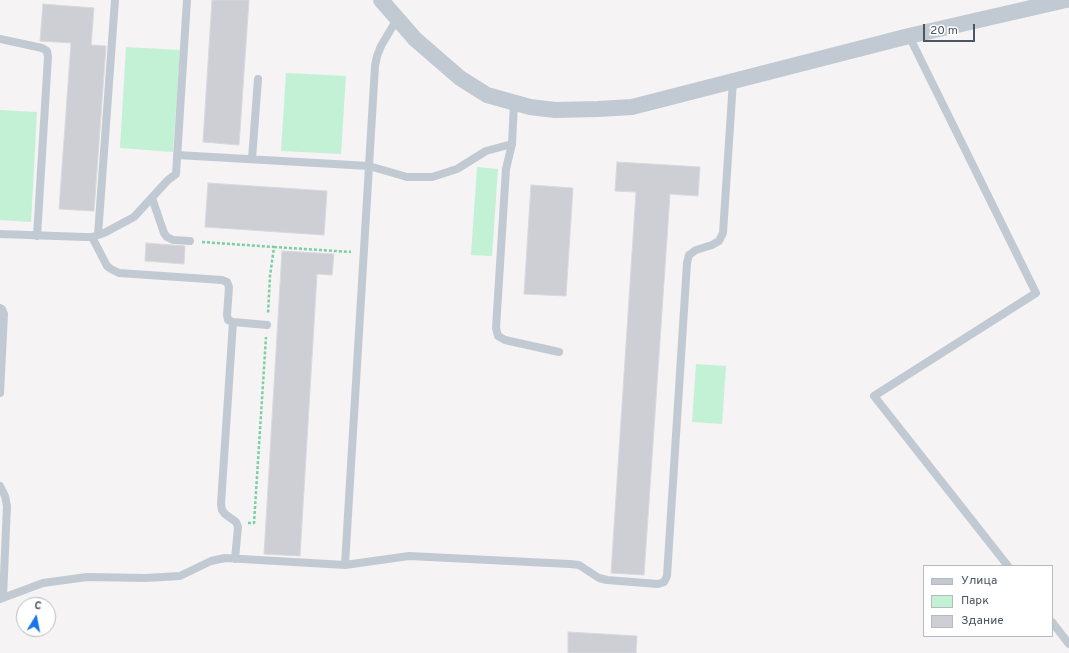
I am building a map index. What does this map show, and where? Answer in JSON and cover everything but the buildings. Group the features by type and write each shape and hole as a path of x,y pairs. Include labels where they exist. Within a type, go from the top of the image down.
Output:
{"street":[{"path":"380,0 415,39 460,78 487,95 530,107 555,110 632,107 910,36 1066,0"}],"lane":[{"path":"115,0 95,236 107,266 119,273 222,280 227,282 229,287 228,320 233,322 267,324"},
{"path":"0,234 37,236 95,236 104,233 134,217 168,180 176,174 187,0"},
{"path":"346,565 375,66 380,46 397,19"},
{"path":"910,36 1036,293 874,396 1007,565"},
{"path":"0,39 42,48 47,51 48,57 37,236"},
{"path":"252,159 258,79"},
{"path":"0,486 5,496 7,506 2,598 43,583 86,577 145,578 180,576 211,561 225,558 346,565 409,556 570,564 579,565 599,578 607,580 658,584 664,582 667,576 687,263 689,255 696,250 719,241 723,233 733,81"},
{"path":"514,103 512,144 506,169 496,328 498,336 505,340 559,352"},
{"path":"177,155 369,166 407,177 432,177 456,169 486,151 512,144"},
{"path":"152,198 164,233 167,237 173,240 190,241"},
{"path":"0,308 4,314 0,393"},
{"path":"233,322 221,504 222,510 236,522 238,527 235,559"},
{"path":"1053,623 1069,644"}],"path":[{"path":"190,241 364,253"},
{"path":"236,522 254,523 270,276 274,247"}],"green space":[{"path":"126,47 180,50 173,152 120,148"},
{"path":"286,73 346,76 341,154 281,151"},
{"path":"0,110 37,112 31,222 0,220"},
{"path":"477,167 498,169 492,256 471,255"},
{"path":"696,364 726,366 722,424 692,422"}]}
